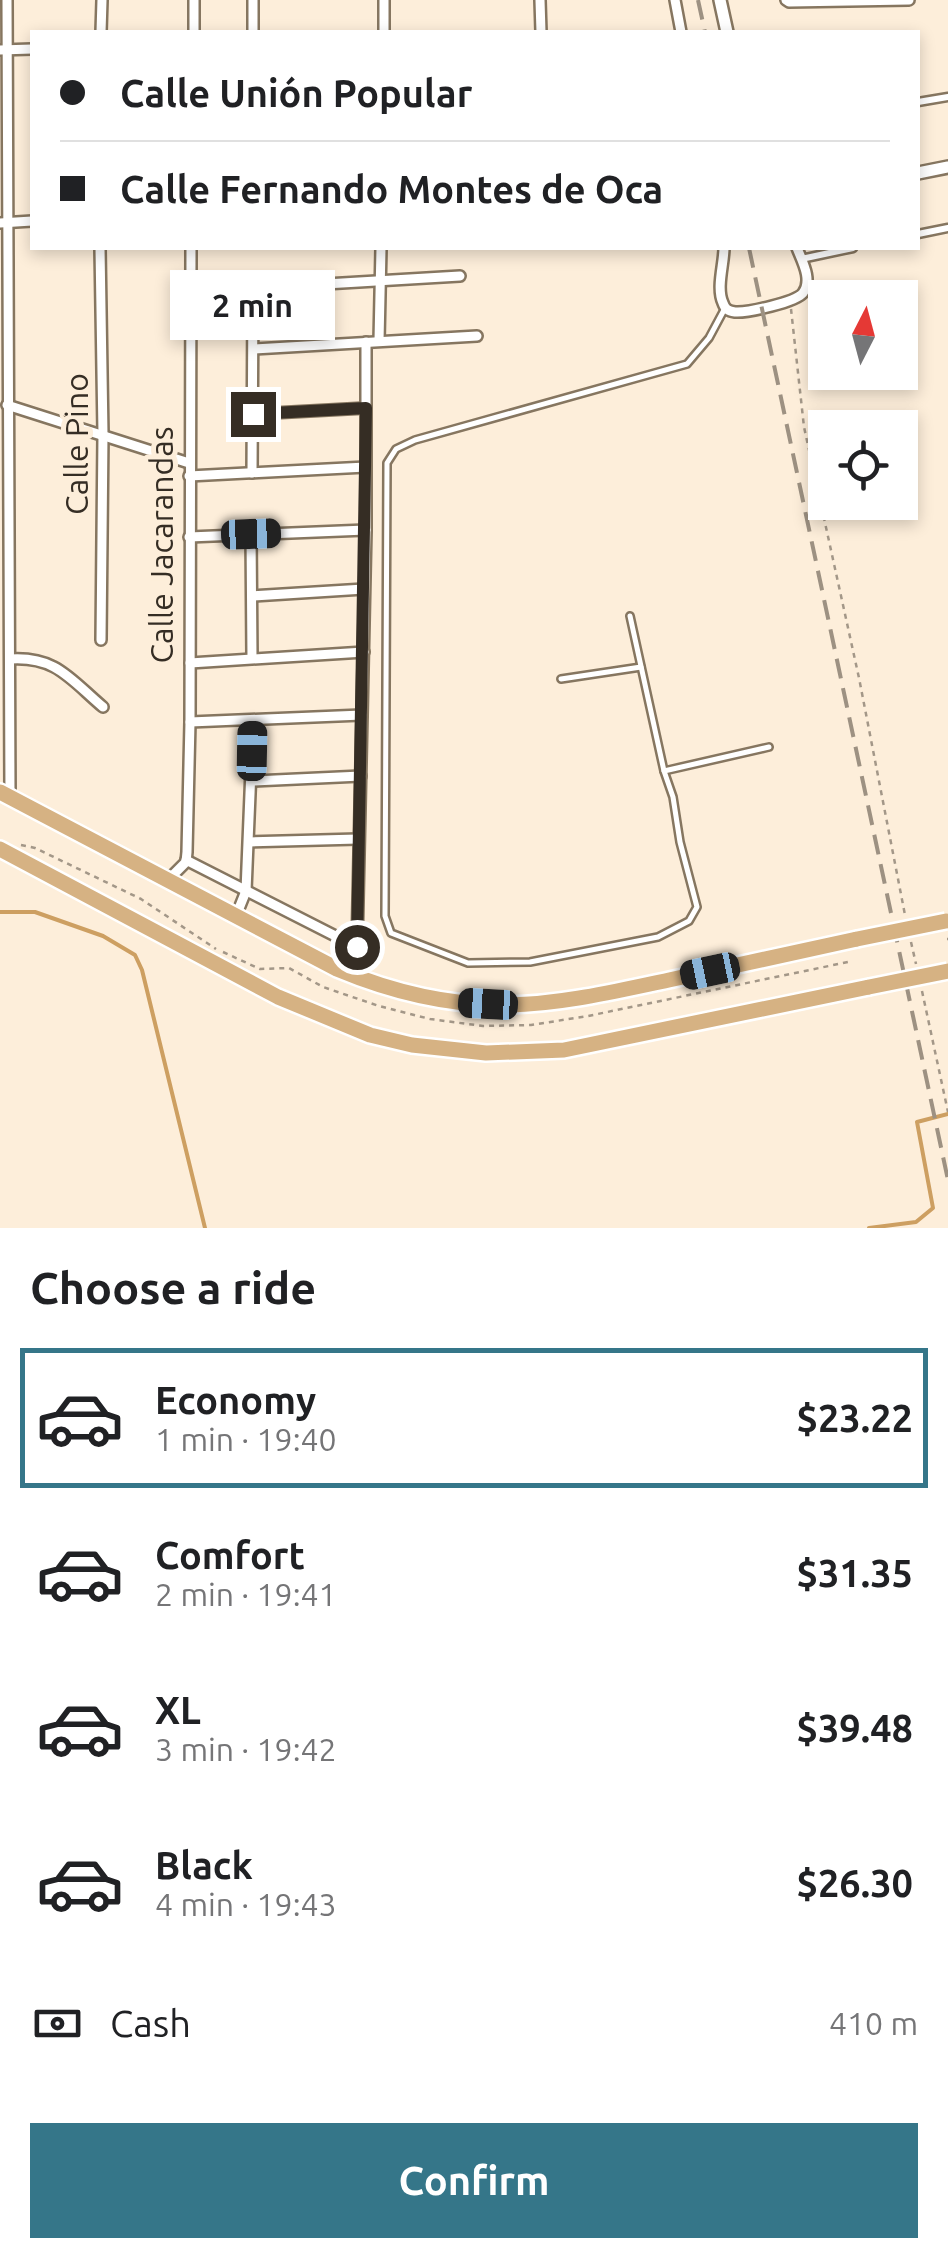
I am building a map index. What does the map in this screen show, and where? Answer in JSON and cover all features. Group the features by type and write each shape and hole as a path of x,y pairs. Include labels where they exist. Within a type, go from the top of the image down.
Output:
{"highway":[{"path":"5,794 337,970 426,998 510,1005 599,995 947,921"},
{"path":"0,849 308,1011 370,1035 448,1050 564,1050 948,971"},
{"path":"0,862 32,866"}],"street":[{"path":"5,794 10,660 5,547 7,0"},
{"path":"102,0 102,30"},
{"path":"194,0 194,30"},
{"path":"253,0 254,30"},
{"path":"384,0 384,30"},
{"path":"540,0 541,30"},
{"path":"675,0 681,30"},
{"path":"720,0 727,30"},
{"path":"786,0 909,0"},
{"path":"4,50 30,49"},
{"path":"920,102 948,96"},
{"path":"920,173 948,167"},
{"path":"4,223 30,221"},
{"path":"920,234 948,228"},
{"name":"Calle Pino","path":"100,250 100,640"},
{"name":"Calle Jacarandas","path":"186,860 191,250"},
{"path":"379,341 381,250"},
{"path":"724,250 721,299 732,312 800,297 808,278 798,250"},
{"path":"801,259 844,250"},
{"path":"190,292 460,276"},
{"path":"252,473 253,289"},
{"path":"254,348 477,336"},
{"path":"365,981 357,947 366,342"},
{"path":"8,405 189,462"},
{"path":"253,414 366,408"},
{"path":"188,476 366,467"},
{"path":"189,537 366,530"},
{"path":"251,534 252,658"},
{"path":"252,596 364,589"},
{"path":"190,663 364,652"},
{"path":"10,660 30,658 47,662 103,706"},
{"path":"190,722 362,714"},
{"path":"236,917 246,891 253,721"},
{"path":"252,781 361,776"},
{"path":"249,842 358,839"},
{"path":"168,880 186,860 357,947"}],"lane":[{"path":"630,616 697,907 689,921 658,937 530,962 468,962 391,933 385,916 387,463 396,449 414,440 687,364 710,338 725,308"},
{"path":"561,679 641,667"},
{"path":"664,771 769,747"}],"path":[{"path":"790,301 804,427 906,922"},
{"path":"18,844 35,848 142,899 218,950 260,969 289,968 323,987 430,1019 483,1026 531,1025 848,962"},
{"path":"910,940 948,1111"}],"waterway":[{"path":"0,912 35,912 103,936 135,955 142,970 205,1228"},
{"path":"869,1228 916,1222 933,1208 917,1122 948,1114"}],"railway":[{"path":"698,0 705,30"},
{"path":"749,250 948,1180"}],"route":[{"path":"253,414 366,408 357,947"}]}
